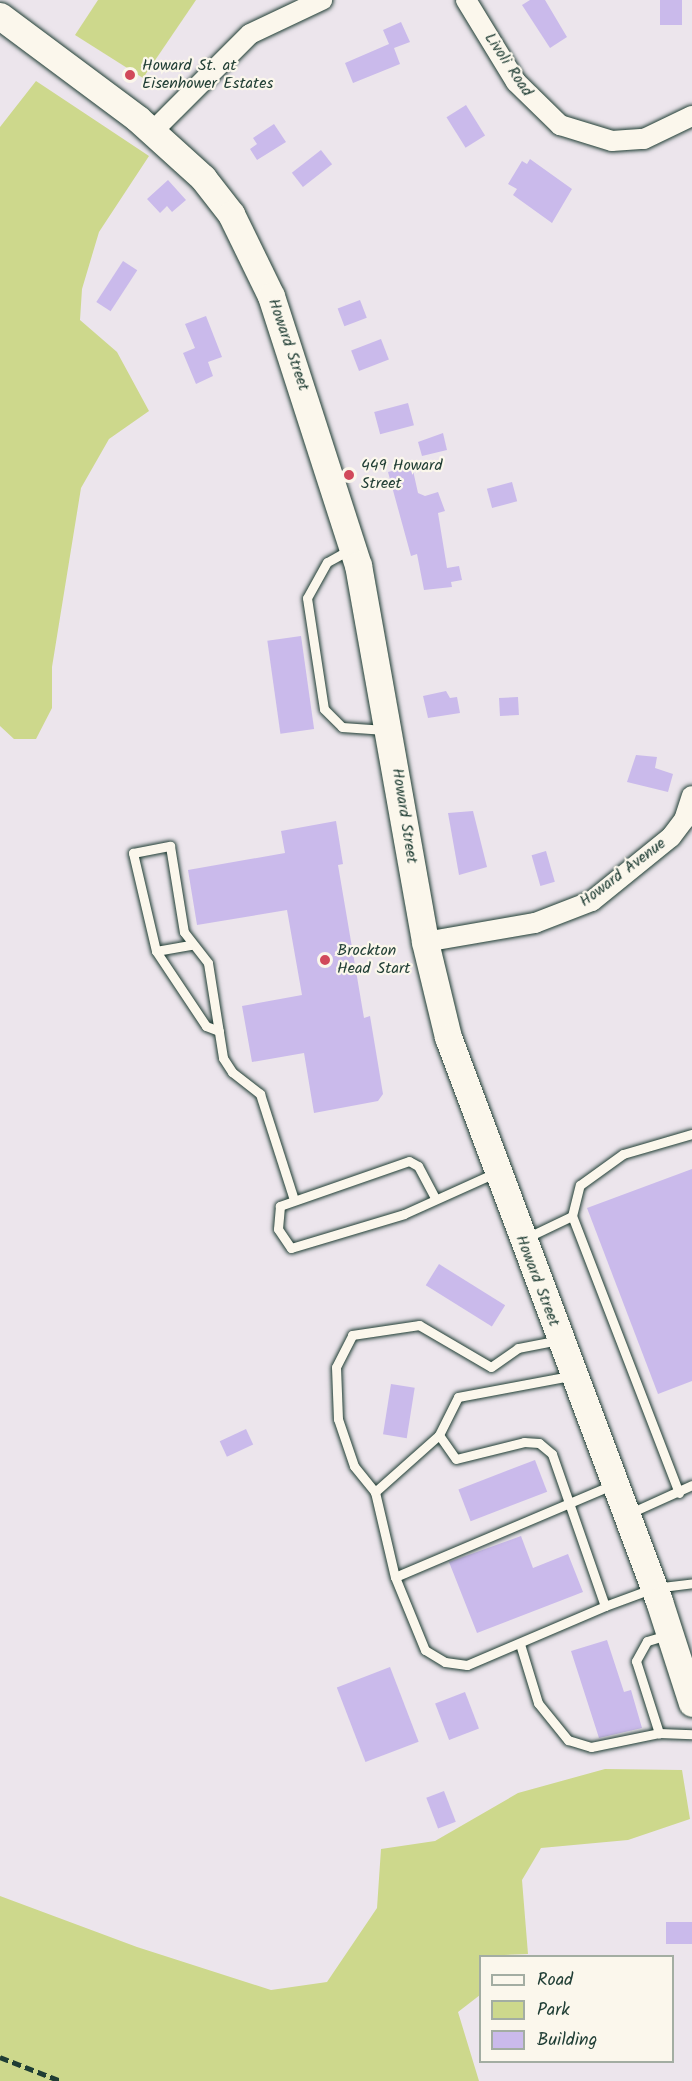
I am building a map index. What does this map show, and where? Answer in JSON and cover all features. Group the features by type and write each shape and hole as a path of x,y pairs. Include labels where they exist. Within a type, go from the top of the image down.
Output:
{"main road":[{"name":"Howard Street","path":"0,16 153,131 203,178 231,214 251,251 292,354 354,548 389,729 425,942 448,1037 495,1173 654,1588 692,1703"}],"street":[{"path":"153,131 250,34 322,0"},
{"name":"Livoli Road","path":"466,0 516,82 560,125 612,141 644,139 692,116"},
{"name":"Howard Avenue","path":"425,942 536,922 592,901 671,837 684,820 692,796"}],"lane":[{"path":"354,548 327,562 307,598 324,709 342,727 389,729"},
{"path":"219,1031 206,1026 156,951 133,853 170,846 184,932 191,945 208,963 224,1058 232,1072 260,1094 294,1200"},
{"path":"156,951 191,945"},
{"path":"679,1492 572,1216 580,1185 623,1154 692,1134"},
{"path":"434,1197 418,1166 409,1161 280,1206 278,1229 291,1248 404,1214 434,1197 495,1173"},
{"path":"522,1240 572,1216"},
{"path":"559,1340 518,1348 491,1367 419,1325 352,1335 336,1367 338,1419 354,1466 375,1492 395,1577 425,1650 445,1662 467,1665 605,1606 654,1588 692,1583"},
{"path":"375,1492 439,1436 458,1397 573,1375"},
{"path":"439,1436 456,1459 524,1442 539,1443 552,1454 605,1606"},
{"path":"395,1577 614,1484"},
{"path":"625,1515 692,1485"},
{"path":"659,1733 636,1661 647,1641 669,1634"},
{"path":"520,1644 538,1703 568,1740 591,1747 659,1733 692,1734"}],"green space":[{"path":"98,0 196,0 143,78 75,35"},
{"path":"36,81 149,156 99,232 82,289 80,320 117,352 149,411 109,439 81,488 52,667 52,708 36,739 14,739 0,726 0,127"},
{"path":"605,1769 682,1770 690,1819 628,1840 541,1848 522,1880 528,1954 479,1955 479,1996 458,2012 479,2081 0,2081 0,1896 137,1947 271,1990 327,1982 377,1908 381,1849 435,1841 518,1793"}],"building":[{"path":"530,0 545,0 567,37 550,48 522,5"},
{"path":"660,0 682,0 682,25 660,25"},
{"path":"401,22 410,42 394,48 400,64 353,83 345,63 389,44 383,30"},
{"path":"466,105 485,136 466,148 446,117"},
{"path":"274,124 286,142 257,160 250,149 257,144 253,138"},
{"path":"321,150 332,164 303,187 292,173"},
{"path":"530,159 572,189 552,223 513,195 517,189 508,184 522,161 527,164"},
{"path":"168,180 186,200 172,212 167,206 160,213 147,199"},
{"path":"123,261 137,270 111,311 96,302"},
{"path":"360,300 367,318 344,326 338,309"},
{"path":"206,316 222,357 208,362 213,376 196,384 183,353 195,348 185,324"},
{"path":"381,339 389,360 359,371 351,350"},
{"path":"408,403 414,425 380,434 374,412"},
{"path":"443,433 447,450 422,456 418,442"},
{"path":"412,466 418,493 425,496 438,492 445,511 438,513 447,568 459,566 462,580 451,582 452,587 424,590 417,554 411,556 388,472"},
{"path":"512,482 517,501 492,508 487,489"},
{"path":"301,636 314,729 280,734 267,641"},
{"path":"446,691 450,698 457,697 460,713 428,718 423,696"},
{"path":"518,697 519,715 500,716 499,698"},
{"path":"636,755 657,757 655,768 673,774 668,792 627,782"},
{"path":"473,811 487,867 459,875 448,813"},
{"name":"Brockton Head Start","path":"336,821 343,864 338,865 364,1018 370,1016 383,1094 378,1101 314,1113 304,1053 252,1062 242,1006 302,995 287,910 197,925 188,870 285,853 281,831"},
{"path":"546,851 555,882 540,886 532,855"},
{"path":"692,1169 692,1381 658,1394 587,1208"},
{"path":"439,1264 505,1305 492,1327 426,1285"},
{"path":"391,1384 415,1388 407,1438 383,1434"},
{"path":"246,1429 253,1444 227,1457 220,1441"},
{"path":"535,1460 547,1492 471,1521 458,1489"},
{"path":"521,1536 533,1568 568,1554 583,1592 477,1633 449,1562"},
{"path":"607,1640 624,1692 631,1690 642,1728 599,1738 571,1651"},
{"path":"390,1667 419,1742 365,1762 337,1687"},
{"path":"465,1692 479,1728 449,1740 435,1703"},
{"path":"444,1791 456,1822 438,1829 426,1798"},
{"path":"666,1922 692,1922 692,1944 666,1944"}],"railway":[{"path":"0,2057 61,2081"}],"place":[{"name":"Howard St. at Eisenhower Estates","path":"130,75"},
{"name":"449 Howard Street","path":"349,475"},
{"name":"Brockton Head Start","path":"325,960"}]}
